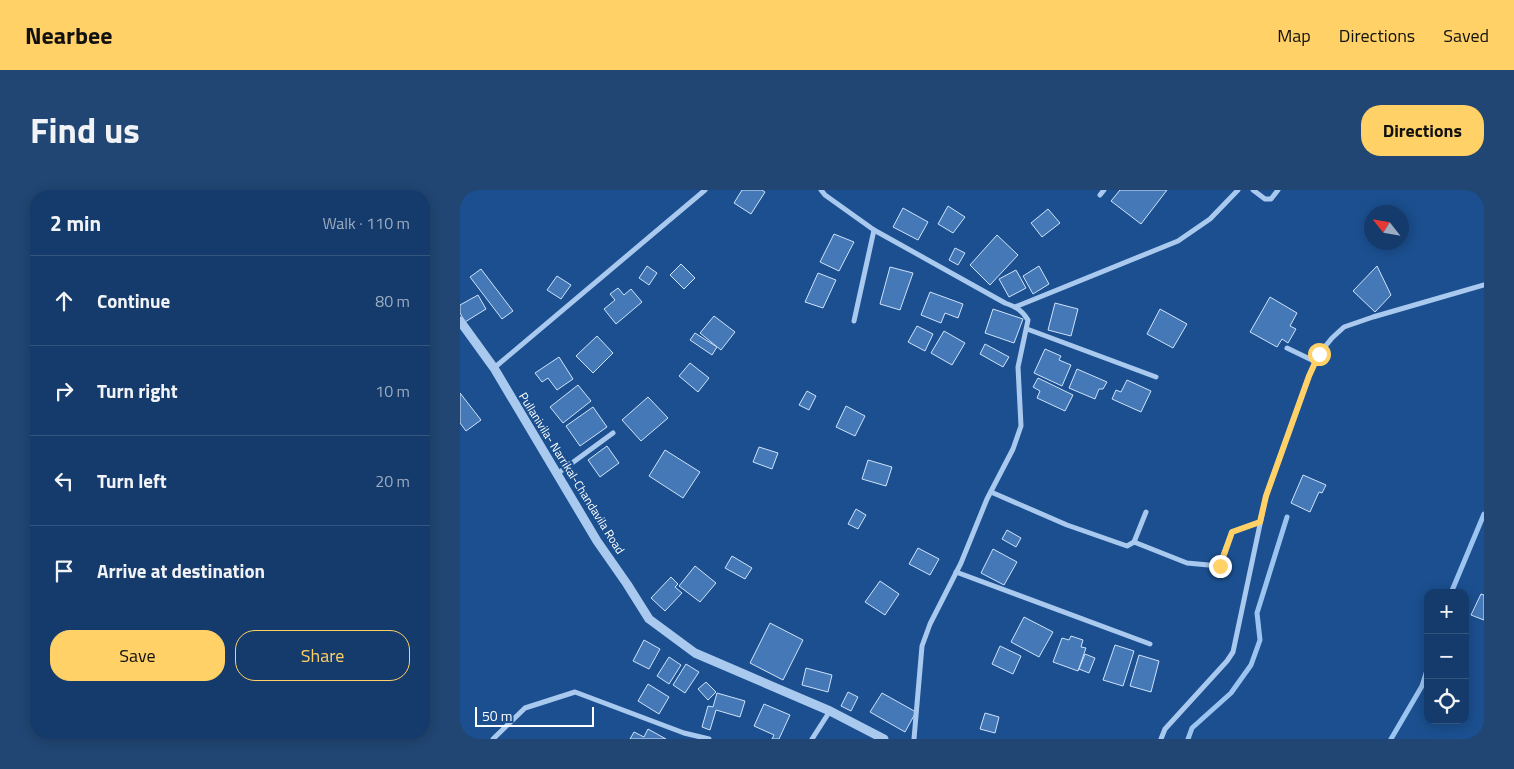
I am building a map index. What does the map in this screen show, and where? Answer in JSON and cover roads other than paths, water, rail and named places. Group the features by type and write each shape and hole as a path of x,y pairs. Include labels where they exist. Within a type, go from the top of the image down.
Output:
{"street":[{"path":"494,368 704,190"},
{"path":"822,190 825,195 874,230 1015,307 1023,312 1028,320 1018,367 1021,426 1013,449 930,624 922,646 914,739"},
{"path":"1100,195 1104,190"},
{"path":"1015,307 1178,241 1210,219 1238,190"},
{"path":"1253,190 1265,199 1271,199 1278,190"},
{"path":"854,321 874,230"},
{"path":"1161,739 1165,729 1227,662 1233,652 1266,496 1309,376 1319,354 1344,327 1484,285"},
{"name":"Pullanivila- Narrikal-Chandavila Road","path":"461,326 494,368 597,541 628,584 649,618 695,653 830,711 884,739"},
{"path":"1027,329 1156,377"},
{"path":"1287,348 1316,362"},
{"path":"557,474 613,433"},
{"path":"991,492 1067,525 1127,546 1134,542 1146,512"},
{"path":"1134,542 1187,564 1220,566 1232,532 1260,522"},
{"path":"956,572 1150,644"},
{"path":"493,739 525,708 575,692 684,733 710,739"},
{"path":"812,739 830,711"}],"waterway":[{"path":"1453,589 1484,514"},
{"path":"1188,739 1192,728 1231,693 1251,665 1260,640 1257,613 1287,517"},
{"path":"1391,739 1424,679"}]}
